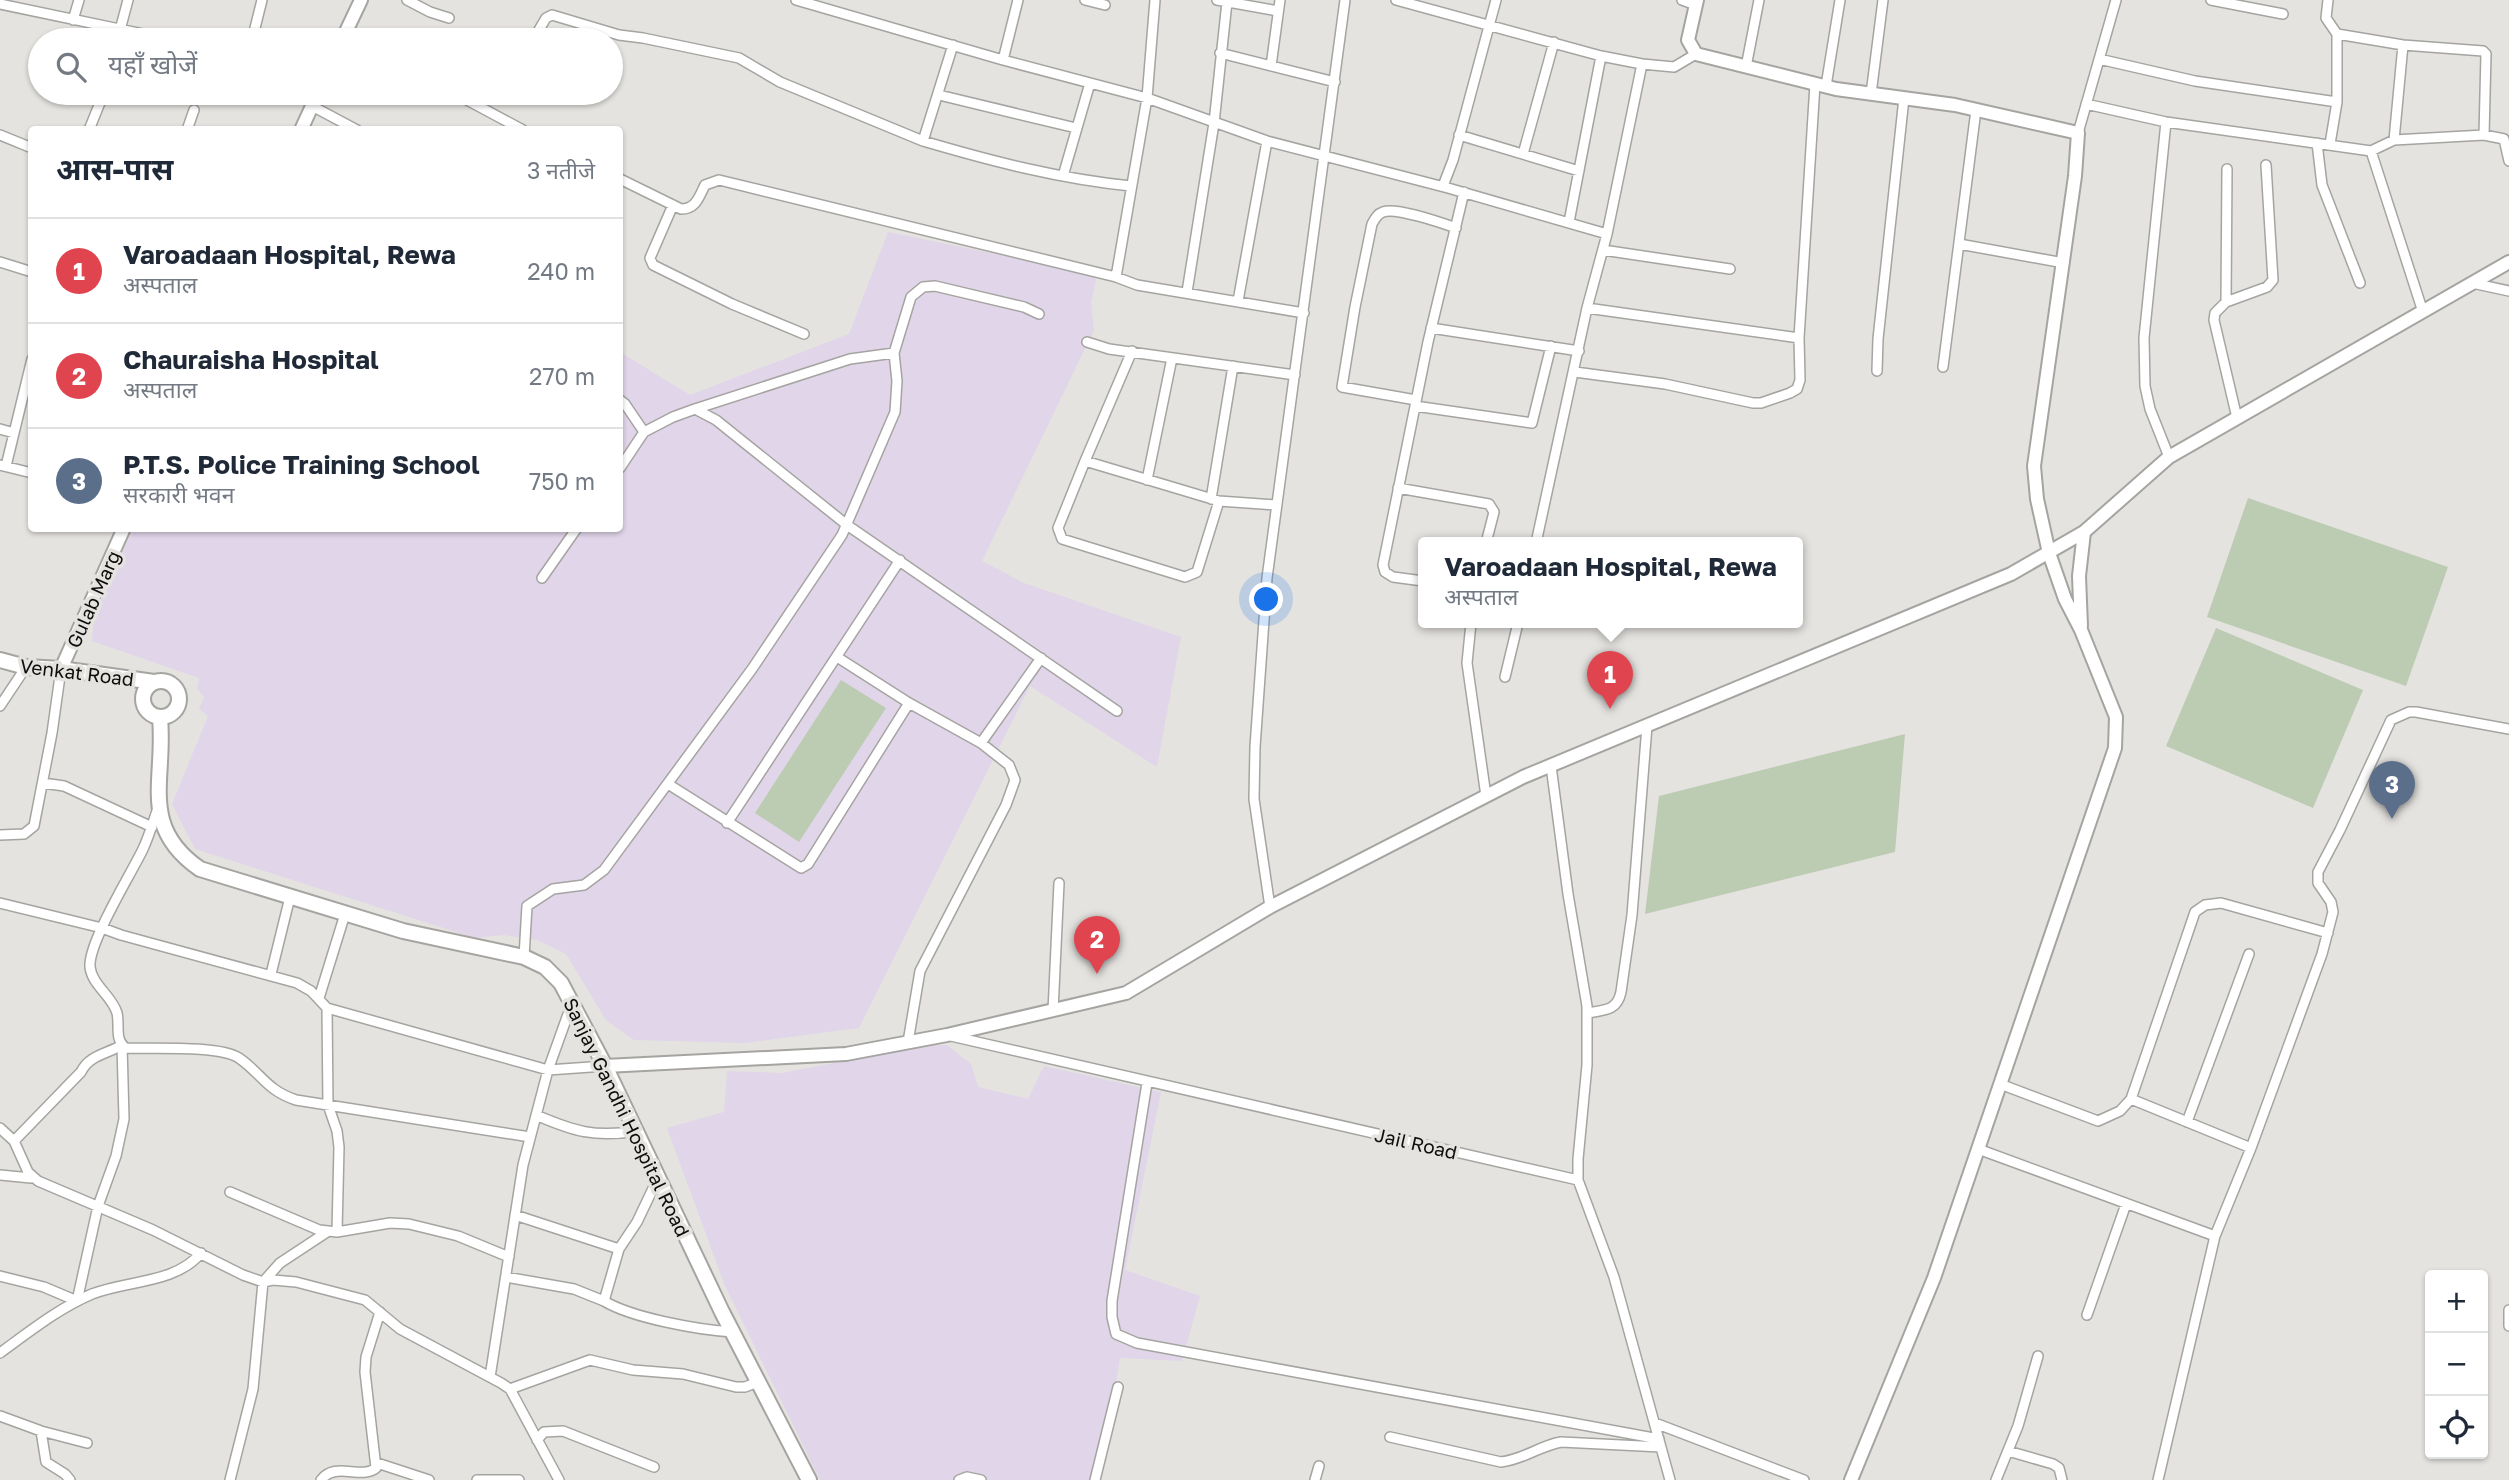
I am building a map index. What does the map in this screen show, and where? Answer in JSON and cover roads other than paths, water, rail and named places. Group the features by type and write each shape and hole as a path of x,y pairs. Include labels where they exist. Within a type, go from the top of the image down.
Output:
{"main road":[{"path":"351,28 361,0"},
{"path":"1697,2 1688,40 1696,54 1820,85 1976,110 2078,133 2076,176 2034,466 2037,499 2049,553 2065,599 2081,630 2116,717 2115,748 1934,1278 1851,1480"},
{"path":"303,126 312,106"},
{"path":"605,1066 846,1054 947,1035 1126,993 1270,907 1486,796 1551,766 2011,575 2084,532 2169,457 2509,262"},
{"name":"Gulab Marg","path":"61,669 122,532"},
{"path":"2081,630 2079,576 2084,532"},
{"name":"Venkat Road","path":"0,660 26,667 155,682"},
{"path":"166,681 176,688 178,694 176,710 160,718 148,713 142,702 145,690 155,682 166,681"},
{"name":"Sanjay Gandhi Hospital Road","path":"160,718 162,735 159,807 168,836 176,849 200,869 403,932 524,957 545,967 561,983 605,1066 733,1332 808,1480"}],"street":[{"path":"73,20 79,0"},
{"path":"121,28 128,0"},
{"path":"255,28 262,0"},
{"path":"407,0 449,18"},
{"path":"796,0 1003,60 1147,98 1267,141 1443,186 1608,234"},
{"path":"1003,60 1018,0"},
{"path":"1085,0 1105,5"},
{"path":"1116,277 1147,98 1155,0"},
{"path":"1217,0 1278,11"},
{"path":"1271,66 1280,0"},
{"path":"1270,907 1256,824 1255,747 1267,578 1345,0"},
{"path":"1396,0 1601,56 1642,64 1674,67 1696,54"},
{"path":"1443,186 1460,135 1496,0"},
{"path":"1682,0 1697,2"},
{"path":"1746,67 1759,0"},
{"path":"1574,372 1665,384 1761,403 1797,389 1800,380 1799,338 1820,85 1840,0"},
{"path":"1871,94 1883,0"},
{"path":"2078,133 2116,0"},
{"path":"2211,0 2283,14"},
{"path":"2263,11 2264,0"},
{"path":"2328,0 2326,18 2337,34 2337,102 2330,144"},
{"path":"1187,292 1214,123 1227,2"},
{"path":"0,4 111,28"},
{"path":"540,28 546,18 552,15 596,28"},
{"path":"2337,34 2403,45 2483,51 2486,54 2484,135"},
{"path":"623,36 739,58 780,82 923,141 1000,163 1131,186"},
{"path":"1522,154 1554,42"},
{"path":"2394,139 2403,45"},
{"path":"923,141 953,46"},
{"path":"1220,53 1335,82"},
{"path":"1569,222 1601,56"},
{"path":"2099,59 2195,81 2337,102"},
{"path":"1537,537 1587,308 1608,234 1642,64"},
{"path":"1063,176 1090,83"},
{"path":"939,94 1076,128"},
{"path":"1877,371 1878,339 1904,98"},
{"path":"2086,104 2166,122 2371,151 2394,139 2484,135 2506,138 2509,161"},
{"path":"91,126 99,105"},
{"path":"476,105 516,126"},
{"path":"312,106 350,126"},
{"path":"188,126 194,110"},
{"path":"1943,367 1976,110"},
{"path":"2166,122 2144,338 2145,386 2150,409 2169,457"},
{"path":"0,135 28,146"},
{"path":"1460,135 1579,171"},
{"path":"1238,301 1267,141"},
{"path":"2317,143 2322,185 2360,283"},
{"path":"2371,151 2423,312"},
{"path":"2237,418 2214,320 2215,313 2226,302 2267,288 2273,279 2266,165"},
{"path":"2226,302 2227,169"},
{"path":"623,180 681,209 689,209 696,203 705,185 719,180 1116,277 1137,285 1304,313"},
{"path":"1418,580 1393,576 1385,572 1383,565 1415,403 1464,192"},
{"path":"673,205 650,258 653,265 732,304 804,334"},
{"path":"1455,228 1389,211 1376,217 1372,224 1354,307 1342,387 1415,403 1532,423 1551,346"},
{"path":"1958,244 2064,263"},
{"path":"1603,250 1730,269"},
{"path":"0,262 28,271"},
{"path":"2472,283 2509,291"},
{"path":"524,957 527,906 552,889 584,885 604,870 752,669 847,525 895,412 897,381 894,353 911,297 923,287 935,286 1024,307 1039,314"},
{"path":"1587,308 1799,338"},
{"path":"1432,328 1579,351"},
{"path":"1087,342 1109,349 1295,375"},
{"path":"1132,351 1058,528 1062,539 1185,577 1197,572 1215,500 1233,366"},
{"path":"623,464 644,432 673,417 850,359 894,353"},
{"path":"1147,480 1172,358"},
{"path":"28,375 3,466 28,472"},
{"path":"623,402 644,432"},
{"path":"695,409 716,420 847,525 1117,711"},
{"path":"0,429 14,433"},
{"path":"1084,461 1215,500 1277,505"},
{"path":"1398,488 1489,504 1494,512 1488,537"},
{"path":"542,578 574,532"},
{"path":"727,823 900,561"},
{"path":"1470,628 1467,663 1486,796"},
{"path":"1505,677 1517,628"},
{"path":"837,657 909,703 981,743 1009,765 1014,773 1015,780 1006,805 920,971 908,1042"},
{"path":"981,743 1041,658"},
{"path":"0,706 26,667"},
{"path":"0,835 16,835 30,831 37,814 61,669"},
{"path":"668,784 801,868 808,864 909,703"},
{"path":"2158,1480 2215,1236 2251,1148 2328,933 2333,908 2318,883 2318,872 2391,720 2409,712 2416,712 2509,729"},
{"path":"1587,1013 1612,1009 1619,1003 1632,915 1647,726"},
{"path":"1551,766 1587,1013 1587,1065 1578,1180 1614,1277 1670,1480"},
{"path":"43,783 70,788 152,827"},
{"path":"159,807 143,849 102,928 90,966 94,978 117,1012 119,1041 122,1045 126,1048 229,1053 283,1096 530,1137"},
{"path":"1052,1011 1059,883"},
{"path":"271,974 290,897"},
{"path":"0,903 271,974 304,986 327,1008 548,1070 605,1066"},
{"path":"2000,1084 2098,1121 2120,1111 2132,1099 2195,912 2205,905 2221,903 2328,933"},
{"path":"319,999 345,914"},
{"path":"2187,1122 2249,954"},
{"path":"489,1377 523,1165 548,1070 572,1003"},
{"path":"327,1008 328,1105 337,1131 339,1147 332,1232"},
{"name":"Jail Road","path":"947,1035 1578,1180"},
{"path":"14,1141 81,1072 84,1064 93,1057 110,1053 122,1045"},
{"path":"77,1301 98,1206 116,1156 124,1119 122,1045"},
{"path":"1147,1083 1112,1301 1116,1334 1137,1343 1660,1443"},
{"path":"2132,1099 2251,1148"},
{"path":"536,1115 570,1129 599,1135 636,1130"},
{"path":"0,1128 14,1141 31,1178"},
{"path":"1978,1149 2215,1236"},
{"path":"0,1175 31,1178 263,1282 282,1280 357,1297 400,1329 510,1389 559,1480"},
{"path":"604,1301 619,1249 632,1230 658,1178"},
{"path":"230,1192 319,1230 332,1232 390,1223 409,1224 457,1236 509,1257"},
{"path":"2087,1315 2126,1204"},
{"path":"515,1215 619,1249"},
{"path":"230,1480 253,1389 263,1282 280,1263 332,1232"},
{"path":"0,1353 77,1301 127,1283 173,1273 192,1263 201,1253"},
{"path":"0,1276 44,1287 77,1301"},
{"path":"506,1277 574,1289 616,1309 706,1330 733,1332"},
{"path":"2509,1310 2509,1326"},
{"path":"374,1472 365,1371 366,1357 380,1312"},
{"path":"1996,1480 2018,1426 2038,1356"},
{"path":"510,1389 590,1360 633,1370 683,1374 736,1387 745,1387 758,1381"},
{"path":"1095,1480 1118,1387"},
{"path":"0,1416 41,1431 87,1443"},
{"path":"1655,1423 1804,1480"},
{"path":"41,1431 46,1462 65,1474 69,1480"},
{"path":"537,1440 544,1432 563,1431 654,1467"},
{"path":"1390,1437 1501,1462 1517,1460 1549,1444 1561,1442 1660,1443"},
{"path":"2008,1451 2053,1464 2059,1468 2062,1480"},
{"path":"1315,1480 1319,1466"},
{"path":"321,1480 327,1473 334,1471 374,1472 429,1480"},
{"path":"959,1480 967,1477 981,1480"},
{"path":"477,1480 519,1480"}],"place":[{"name":"Varoadaan Hospital, Rewa","path":"1610,709"},
{"name":"P.T.S. Police Training School","path":"2392,819"},
{"name":"Chauraisha Hospital","path":"1097,974"}]}
